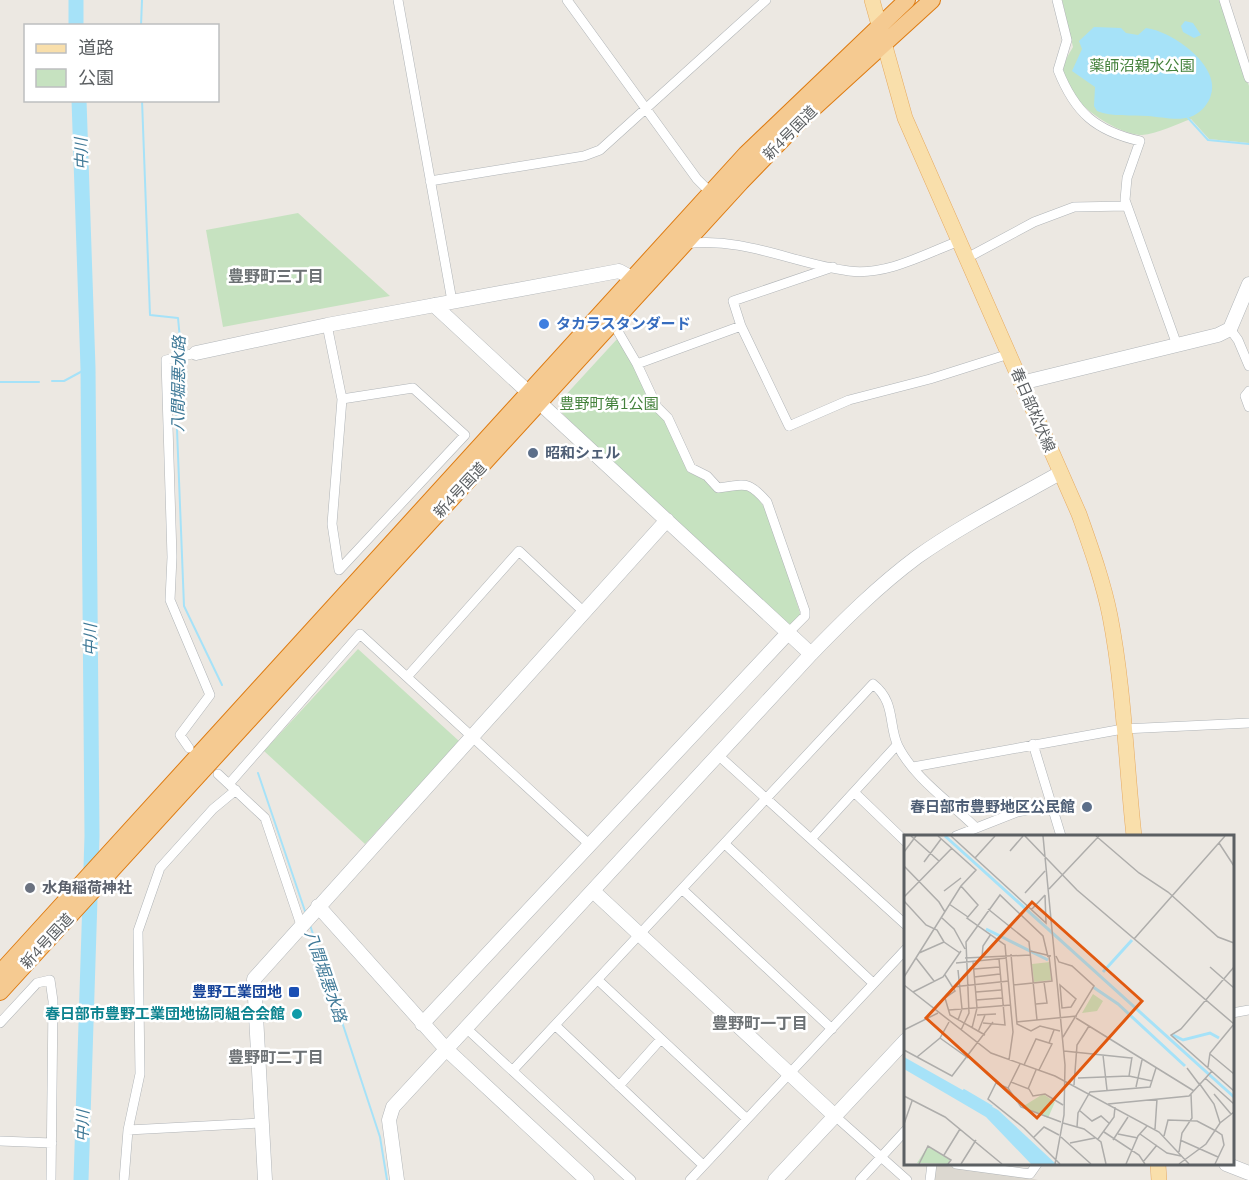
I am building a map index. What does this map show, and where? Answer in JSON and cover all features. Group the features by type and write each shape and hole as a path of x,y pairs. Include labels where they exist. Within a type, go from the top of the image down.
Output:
{"highway":[{"name":"新4号国道","path":"8,973 163,815 534,397 632,278 710,192 788,111 908,0"},
{"name":"新4号国道","path":"0,992 19,951 534,397 613,323 773,149 932,0"}],"main road":[{"name":"春日部松伏線","path":"872,0 905,118 1079,514 1107,600 1118,668 1134,835"}],"street":[{"path":"398,0 452,302"},
{"path":"567,0 697,179 710,192"},
{"path":"430,181 595,153 647,110 765,0"},
{"path":"1057,0 1067,40 1058,70 1071,99 1096,127 1116,136 1140,141 1127,178 1125,200 1177,345"},
{"path":"1224,0 1249,78"},
{"path":"967,258 1034,222 1074,207 1127,206"},
{"path":"684,244 732,243 851,271 895,266 959,241"},
{"path":"833,267 733,301 741,326 789,426 849,400 930,380 1009,354"},
{"path":"189,748 180,735 210,695 170,600 171,533 166,360 327,325 618,271 632,278"},
{"path":"1021,383 1218,335 1230,329 1249,284"},
{"path":"434,305 811,654"},
{"path":"422,1024 805,616 766,502 755,487 746,483 718,488 707,476 691,468 668,418 657,407 637,364 613,323"},
{"path":"327,325 342,399 332,524 339,570 465,435 413,388 342,399"},
{"path":"637,364 741,326"},
{"path":"1230,329 1238,340 1249,366"},
{"path":"1249,391 1245,396 1249,406"},
{"path":"397,1180 390,1112 811,654 867,598 915,559 966,525 1060,473"},
{"path":"265,1180 252,984 257,974 667,520"},
{"path":"407,677 519,551 584,612"},
{"path":"124,1180 128,1130 140,1074 138,931 156,877 160,868 233,787 360,634 589,844"},
{"path":"513,1070 599,981 873,684 882,691 894,721 897,745 913,767 975,827"},
{"path":"913,767 1124,729 1249,723"},
{"path":"1033,744 1060,835"},
{"path":"811,839 897,745"},
{"path":"718,755 904,923"},
{"path":"218,774 265,818 309,916 446,1049 587,1180"},
{"path":"855,792 904,840"},
{"path":"960,835 1017,812 1052,805"},
{"path":"725,844 873,983"},
{"path":"683,890 832,1029"},
{"path":"593,891 880,1158 907,1180"},
{"path":"690,1180 904,951"},
{"path":"0,1023 37,983 50,980 53,1001 51,1180"},
{"path":"599,981 747,1119"},
{"path":"1234,1013 1249,1010"},
{"path":"556,1026 703,1166"},
{"path":"465,1028 631,1180"},
{"path":"619,1086 661,1039"},
{"path":"775,1180 904,1042"},
{"path":"128,1130 261,1123"},
{"path":"860,1180 904,1132"},
{"path":"0,1141 52,1143"},
{"path":"930,1180 932,1165"},
{"path":"981,1166 1030,1174 1036,1165"},
{"path":"1229,1165 1249,1173"}],"shaded area":[{"path":"939,1165 1038,1180 934,1180 935,1168"}],"green space":[{"name":"薬師沼親水公園","path":"1062,0 1220,0 1249,86 1249,143 1209,139 1191,119 1142,135 1119,129 1094,114 1072,94 1066,83 1063,69 1073,47"},
{"path":"298,213 390,296 223,327 206,230"},
{"name":"豊野町第1公園","path":"618,338 665,422 688,472 704,479 716,492 747,487 756,495 769,515 800,613 800,618 790,627 624,474 562,413 562,399"},
{"path":"358,649 459,741 365,844 264,751"}],"water":[{"path":"1185,21 1193,23 1201,35 1194,38 1183,32 1181,26"},
{"path":"1094,27 1121,28 1126,33 1138,35 1146,28 1169,36 1193,52 1210,74 1212,86 1210,98 1202,110 1190,117 1180,119 1116,115 1097,111 1094,106 1095,87 1072,71 1082,49 1079,41"}],"waterway":[{"name":"中川","path":"76,0 76,24"},
{"name":"八間堀悪水路","path":"141,24 142,0"},
{"name":"中川","path":"79,102 88,368 92,836 81,1180"},
{"name":"八間堀悪水路","path":"142,102 150,315 178,318 180,339 178,355"},
{"path":"1188,118 1208,140 1249,144"},
{"name":"八間堀悪水路","path":"177,361 175,379 184,606 222,685"},
{"path":"52,381 64,381 88,368"},
{"path":"0,382 39,382"},
{"name":"八間堀悪水路","path":"258,773 306,914"},
{"name":"八間堀悪水路","path":"310,925 380,1137 387,1180"}],"place":[{"name":"タカラスタンダード","path":"544,324"},
{"name":"昭和シェル","path":"533,453"},
{"name":"春日部市豊野地区公民館","path":"1087,807"},
{"name":"水角稲荷神社","path":"30,888"},
{"name":"豊野工業団地","path":"294,992"},
{"name":"春日部市豊野工業団地協同組合会館","path":"297,1014"}],"district":[{"name":"豊野町三丁目","path":"276,276"},
{"name":"豊野町一丁目","path":"760,1023"},
{"name":"豊野町二丁目","path":"276,1057"}]}
